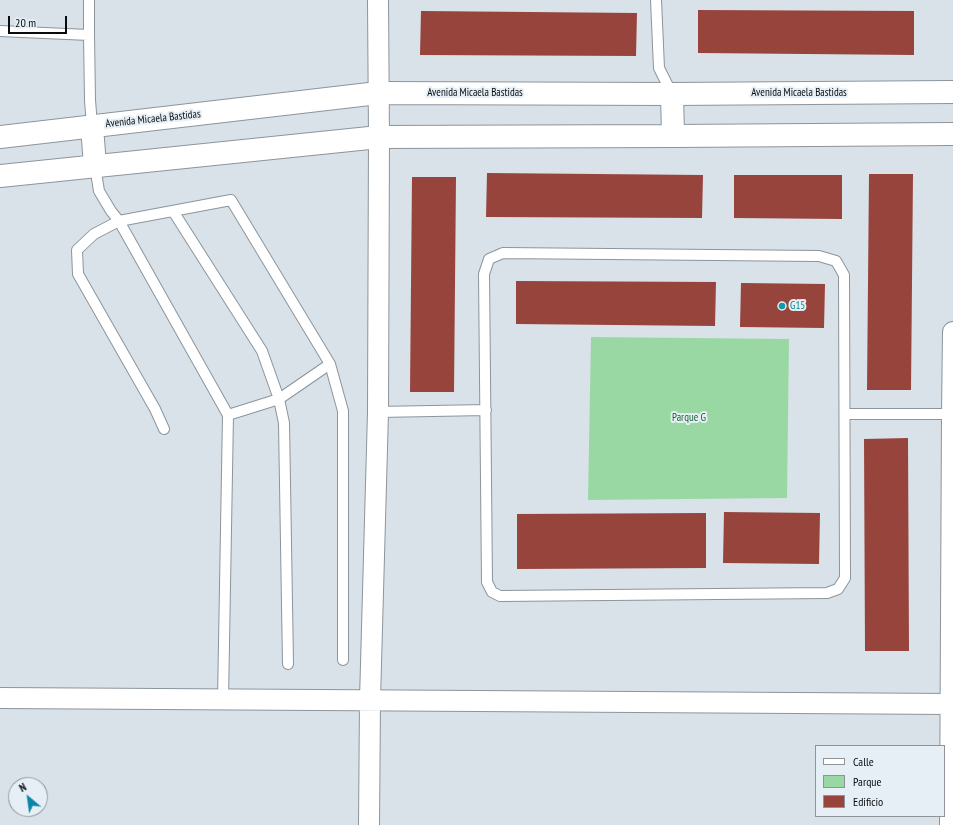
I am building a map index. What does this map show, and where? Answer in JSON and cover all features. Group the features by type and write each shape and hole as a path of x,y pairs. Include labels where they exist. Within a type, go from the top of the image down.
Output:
{"main road":[{"name":"Avenida Micaela Bastidas","path":"0,137 378,93 672,94 953,92"},
{"path":"672,94 673,136"},
{"path":"92,126 95,166"},
{"path":"0,176 379,137 953,134"}],"street":[{"path":"369,825 370,700 378,412 378,0"},
{"path":"950,825 952,704 953,332"},
{"path":"0,698 952,704"}],"lane":[{"path":"89,0 90,100 92,126"},
{"path":"656,0 659,68 672,94"},
{"path":"0,31 89,35"},
{"path":"95,166 100,191 111,211 119,221 228,415 223,700"},
{"path":"164,429 155,409 78,274 77,250 94,234 119,221 231,200 330,364 343,410 342,660"},
{"path":"172,211 262,351 279,399 284,423 288,664"},
{"path":"503,253 819,256 836,261 844,275 844,414 844,578 838,589 827,593 500,596 492,592 487,582 484,274 489,259 503,253"},
{"path":"228,415 279,399 330,364"},
{"path":"378,412 486,410"},
{"path":"844,414 952,414"}],"green space":[{"name":"Parque G","path":"591,337 789,339 787,498 588,500"}],"building":[{"path":"698,10 914,11 914,55 698,53"},
{"path":"421,11 637,13 636,56 420,55"},
{"path":"487,173 703,175 702,218 486,217"},
{"path":"869,174 913,174 911,390 867,390"},
{"path":"734,175 842,175 842,219 734,218"},
{"path":"412,177 456,177 454,392 410,392"},
{"path":"516,281 716,282 715,326 516,324"},
{"name":"G15","path":"741,283 825,284 824,328 740,327"},
{"path":"908,438 909,651 865,651 864,439"},
{"path":"724,512 820,513 819,564 723,563"},
{"path":"706,513 706,568 517,569 517,514"}],"place":[{"name":"G15","path":"782,306"}]}
